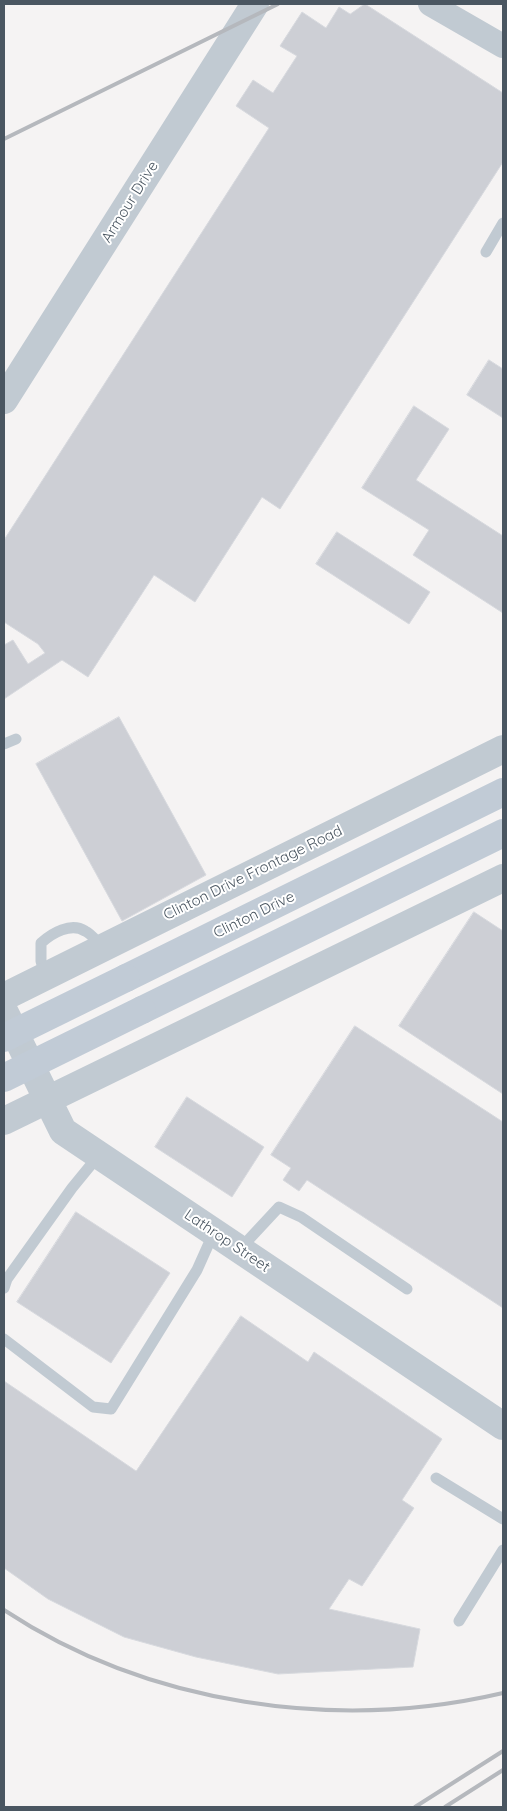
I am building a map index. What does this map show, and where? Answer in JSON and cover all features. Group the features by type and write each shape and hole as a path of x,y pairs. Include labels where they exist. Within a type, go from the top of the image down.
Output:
{"main road":[{"name":"Clinton Drive","path":"4,1038 503,792"},
{"path":"4,1078 503,833"}],"street":[{"name":"Armour Drive","path":"4,400 255,4"},
{"path":"430,4 503,46"},
{"name":"Clinton Drive Frontage Road","path":"4,997 503,749"},
{"path":"4,1121 503,878"},
{"name":"Lathrop Street","path":"4,1012 63,1131 503,1426"}],"lane":[{"path":"486,252 503,223"},
{"path":"4,744 16,739"},
{"path":"4,1288 7,1279 49,1218 98,1155"},
{"path":"240,1250 279,1207 301,1217 407,1289"},
{"path":"4,1339 93,1407 111,1409 197,1270 214,1232"},
{"path":"436,1478 503,1520"},
{"path":"459,1621 503,1550"}],"building":[{"path":"365,4 503,93 503,162 280,509 262,497 195,602 154,575 88,677 62,660 4,699 4,645 13,640 28,664 45,653 38,644 4,622 4,540 269,128 236,106 253,80 273,93 297,56 280,46 302,12 326,28 339,7 350,14"},
{"path":"489,360 503,369 503,418 467,395"},
{"path":"414,406 449,429 416,480 503,536 503,613 413,555 429,530 362,488"},
{"path":"337,532 430,592 409,624 316,564"},
{"path":"119,717 206,875 122,921 36,764"},
{"path":"474,912 503,931 503,1094 399,1026"},
{"path":"355,1026 503,1122 503,1308 307,1180 299,1191 283,1180 291,1168 271,1155"},
{"path":"187,1097 264,1147 232,1197 155,1147"},
{"path":"76,1212 170,1273 111,1363 17,1302"},
{"path":"241,1316 308,1362 314,1352 442,1439 402,1500 414,1508 362,1586 349,1579 329,1609 420,1629 413,1667 278,1674 196,1657 124,1637 48,1599 4,1568 4,1381 136,1471"}],"railway":[{"path":"4,139 278,4"},
{"path":"4,1610 60,1642 119,1669 181,1688 245,1702 310,1709 375,1710 440,1705 503,1693"},
{"path":"415,1807 503,1751"},
{"path":"445,1807 503,1770"}]}
